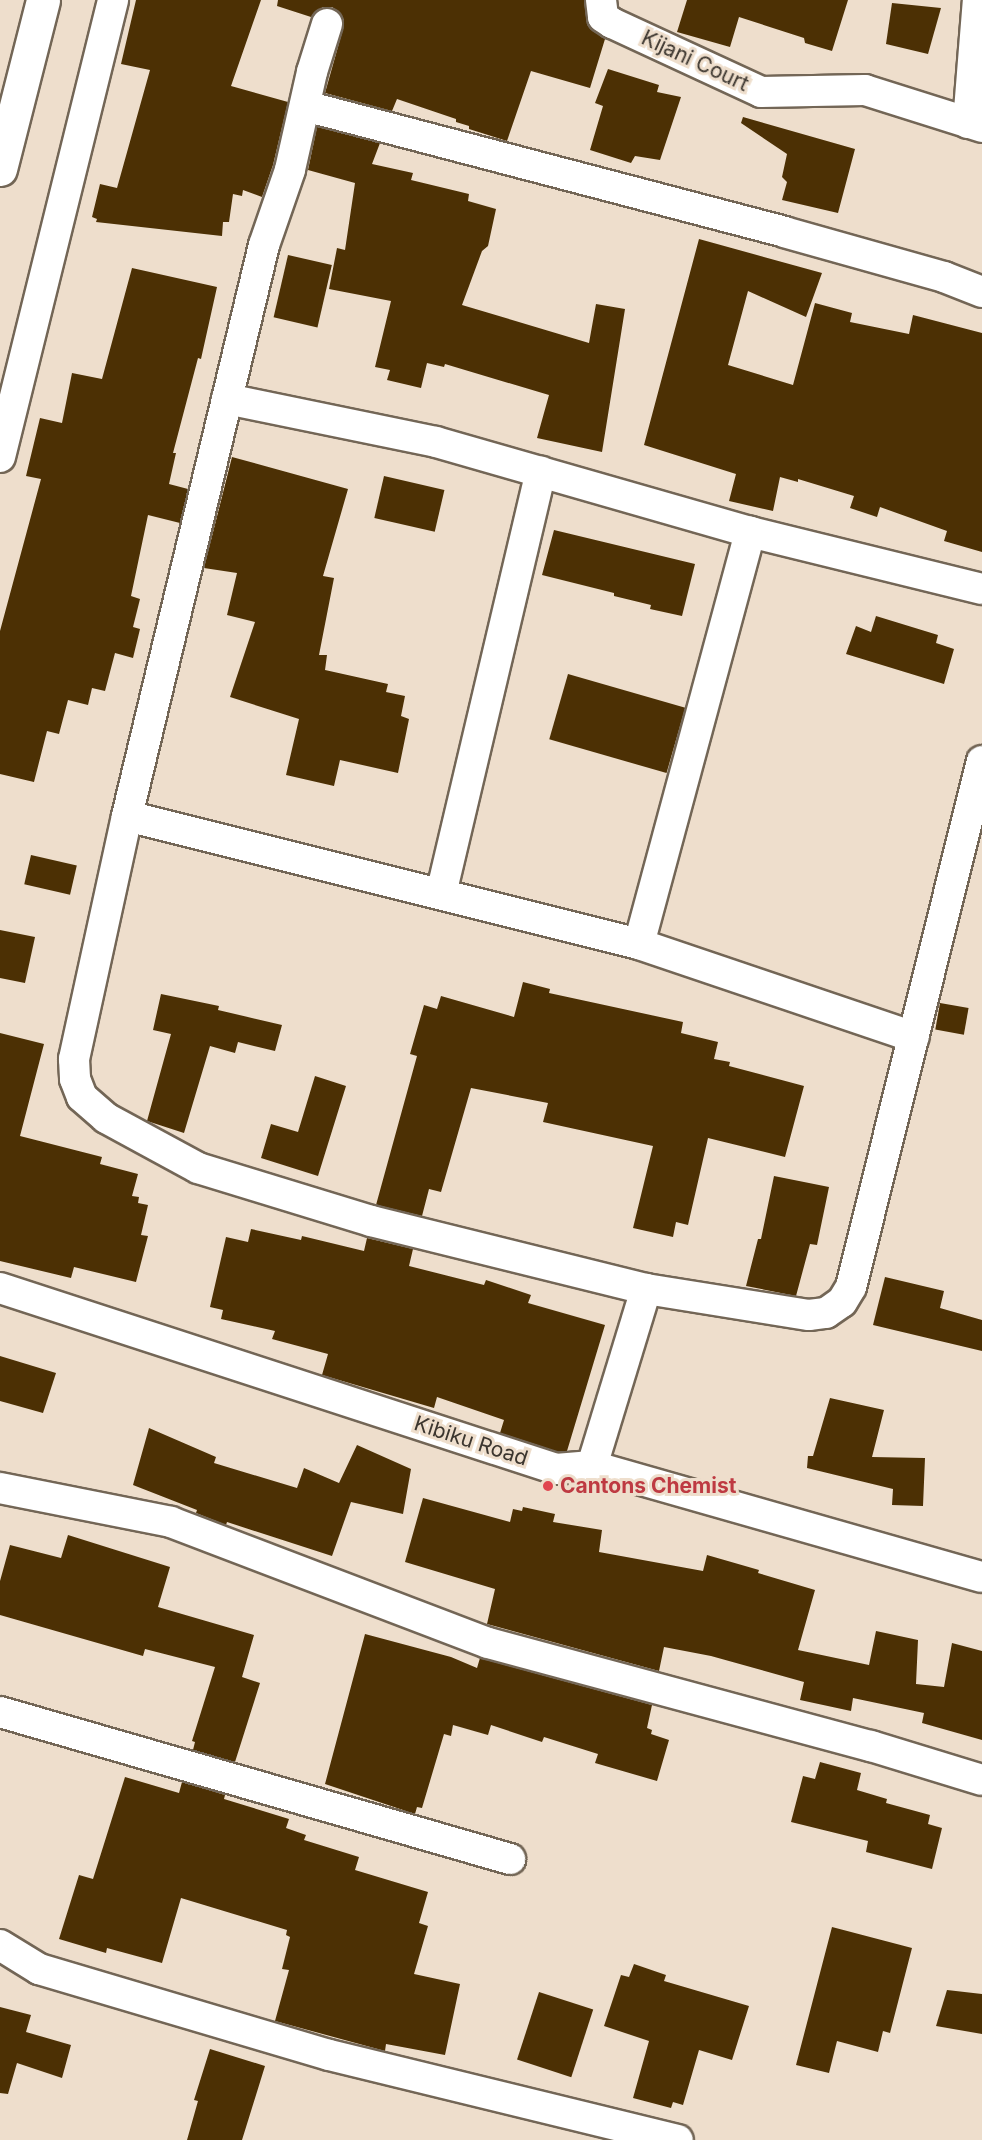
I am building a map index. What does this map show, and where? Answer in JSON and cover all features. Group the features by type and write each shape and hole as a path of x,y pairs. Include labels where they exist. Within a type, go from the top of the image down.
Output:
{"main road":[{"path":"0,169 9,98 43,0"}],"street":[{"path":"0,457 113,0"},
{"name":"Kijani Court","path":"601,0 603,17 612,23 761,92 865,90 975,125"},
{"path":"975,125 978,0"},
{"path":"327,24 312,72 290,170 264,245 128,816 74,1059 75,1079 82,1097 93,1108 198,1168 371,1221 646,1288 809,1315 826,1313 842,1302 851,1287 982,761"},
{"path":"305,106 784,232 944,277 982,292"},
{"path":"227,399 436,442 750,532 982,589"},
{"path":"441,894 541,472"},
{"path":"639,944 750,532"},
{"path":"128,816 639,944 914,1037"},
{"name":"Kibiku Road","path":"0,1287 556,1468 592,1466 982,1577"},
{"path":"592,1466 646,1288"},
{"path":"0,1488 171,1522 488,1643 871,1746 982,1780"},
{"path":"0,1712 510,1859"},
{"path":"0,1945 39,1969 329,2055 678,2140"}],"building":[{"path":"136,0 261,0 231,86 288,102 273,165 262,197 243,190 242,196 233,194 229,222 223,222 222,236 96,222 97,219 92,217 100,184 117,188 150,70 121,64"},
{"path":"278,0 584,0 588,26 605,39 590,88 531,71 507,141 469,129 469,126 456,122 456,119 397,99 392,111 325,93 344,20 332,7 323,7 311,17 277,6"},
{"path":"687,0 848,0 832,51 805,43 804,38 739,17 730,47 677,32"},
{"path":"892,3 941,8 928,54 886,44"},
{"path":"608,69 659,85 657,92 681,97 660,160 635,156 631,163 590,150 603,106 595,103"},
{"path":"743,117 855,149 838,213 782,200 787,182 782,177 787,154 741,123"},
{"path":"317,127 380,143 372,164 413,173 411,180 469,194 468,201 496,209 488,246 482,251 462,305 589,343 596,304 625,309 602,452 537,438 549,395 445,364 444,367 427,363 421,388 387,380 390,370 375,367 391,301 329,289 337,248 345,250 355,183 308,170"},
{"path":"699,239 822,273 806,317 748,291 728,365 793,385 815,303 852,313 850,322 909,334 913,315 982,333 982,552 944,541 947,531 880,507 877,517 850,508 854,496 798,479 798,482 780,477 773,511 729,501 736,474 644,445"},
{"path":"288,255 332,265 317,327 274,317"},
{"path":"132,268 217,287 201,359 198,358 173,453 176,453 169,484 188,489 180,523 148,515 131,596 140,599 133,627 140,629 133,658 115,653 105,691 92,688 88,705 68,700 59,734 47,731 34,782 0,774 0,631 41,479 26,476 40,418 62,423 72,373 102,379"},
{"path":"232,457 348,489 323,576 334,578 319,655 327,655 325,670 388,684 386,692 405,696 401,716 409,719 398,773 340,760 334,786 286,775 299,719 230,697 255,622 227,615 237,573 204,568"},
{"path":"384,476 444,490 435,532 374,518"},
{"path":"554,530 695,564 682,616 650,609 651,605 614,596 614,593 542,575"},
{"path":"876,616 938,635 936,643 954,649 944,684 846,654 856,626 871,632"},
{"path":"568,674 685,708 667,773 549,739"},
{"path":"31,855 77,866 70,895 24,884"},
{"path":"0,930 35,937 25,983 0,978"},
{"path":"523,982 550,989 549,993 683,1022 681,1033 718,1042 714,1059 730,1062 729,1066 804,1086 785,1157 708,1138 688,1225 676,1222 673,1237 633,1228 653,1146 543,1122 548,1103 471,1088 441,1192 429,1189 422,1216 376,1205 417,1056 410,1054 424,1005 437,1009 441,996 514,1017"},
{"path":"161,994 219,1006 218,1010 282,1025 275,1051 238,1042 235,1053 210,1046 184,1133 147,1121 171,1034 153,1030"},
{"path":"940,1003 969,1008 964,1035 935,1030"},
{"path":"0,1033 44,1044 20,1136 102,1157 100,1164 138,1174 132,1196 139,1197 138,1203 148,1205 141,1235 148,1236 136,1282 74,1267 71,1278 0,1261"},
{"path":"315,1076 346,1086 318,1176 261,1158 271,1124 298,1132"},
{"path":"774,1176 829,1187 817,1245 810,1244 796,1296 746,1286 758,1239 761,1239"},
{"path":"251,1229 301,1240 302,1236 364,1251 367,1238 413,1249 409,1266 484,1285 486,1280 531,1295 528,1303 605,1325 567,1451 558,1452 500,1433 504,1420 437,1397 434,1408 322,1375 328,1354 272,1339 275,1331 221,1319 223,1310 210,1307 226,1237 248,1242"},
{"path":"885,1277 944,1291 940,1308 982,1320 982,1351 873,1325"},
{"path":"0,1356 56,1373 43,1413 0,1401"},
{"path":"830,1398 884,1410 872,1457 925,1458 923,1506 892,1505 893,1489 807,1468 808,1456 813,1456"},
{"path":"149,1428 216,1457 214,1463 297,1488 304,1468 339,1483 357,1445 411,1469 403,1514 351,1502 332,1556 227,1522 226,1525 196,1513 197,1510 133,1485"},
{"path":"423,1498 510,1522 513,1509 522,1511 523,1507 555,1514 553,1522 602,1530 599,1552 703,1571 707,1555 815,1590 798,1650 869,1665 876,1631 918,1640 916,1684 944,1687 952,1643 982,1651 982,1740 922,1723 924,1713 853,1698 851,1711 800,1700 804,1682 711,1656 664,1647 659,1671 487,1624 495,1589 405,1562"},
{"path":"68,1535 170,1567 158,1607 254,1635 242,1677 260,1683 235,1762 193,1750 195,1742 192,1741 215,1667 145,1649 143,1656 0,1615 0,1581 10,1545 61,1558"},
{"path":"365,1634 451,1657 477,1668 480,1658 652,1705 647,1728 652,1730 651,1734 669,1740 657,1781 595,1763 598,1754 544,1737 542,1742 491,1725 488,1735 453,1725 451,1736 444,1734 422,1808 417,1807 415,1814 325,1784"},
{"path":"820,1762 861,1773 857,1790 887,1799 886,1803 930,1815 928,1824 942,1828 932,1869 866,1852 868,1841 791,1822 803,1776 815,1779"},
{"path":"125,1777 179,1793 182,1782 225,1795 224,1799 289,1819 286,1828 306,1835 304,1840 359,1857 355,1870 428,1892 419,1923 428,1926 414,1974 460,1984 445,2055 386,2044 385,2051 275,2021 289,1970 282,1969 290,1937 286,1935 287,1930 181,1898 162,1963 107,1948 106,1953 59,1939 79,1875 93,1879"},
{"path":"832,1927 912,1948 890,2033 883,2031 878,2052 837,2041 829,2073 796,2065"},
{"path":"634,1964 666,1975 664,1981 749,2006 732,2060 699,2050 683,2105 673,2102 671,2108 633,2098 649,2041 604,2026 621,1975 629,1977"},
{"path":"947,1990 982,1994 982,2034 936,2026"},
{"path":"539,1992 593,2010 571,2077 517,2060"},
{"path":"0,2007 31,2015 26,2032 71,2045 62,2078 17,2063 8,2094 0,2093"},
{"path":"210,2049 265,2066 242,2140 187,2140 198,2101 194,2100"}],"place":[{"name":"Cantons Chemist","path":"548,1486"}]}
